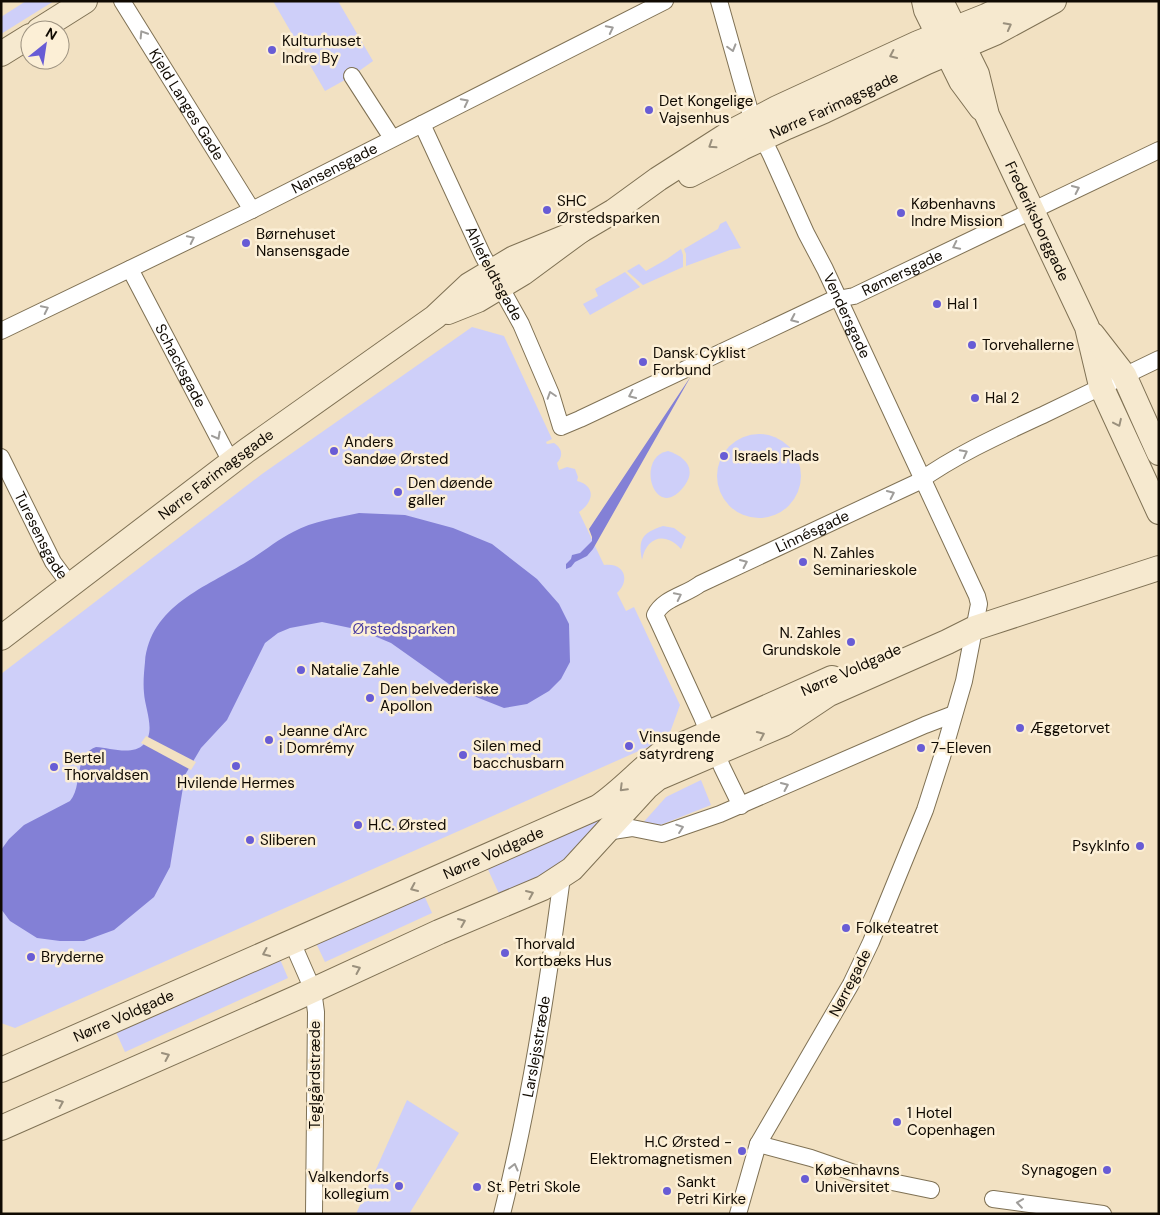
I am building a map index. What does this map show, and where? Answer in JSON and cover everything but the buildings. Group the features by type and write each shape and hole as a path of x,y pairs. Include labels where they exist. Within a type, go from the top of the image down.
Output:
{"street":[{"path":"55,20 85,1"},
{"name":"Kjeld Langes Gade","path":"122,1 252,210"},
{"name":"Nansensgade","path":"1,331 252,210 665,1"},
{"name":"Vendersgade","path":"719,1 751,115 979,600 975,628"},
{"name":"Frederiksborggade","path":"924,1 926,10 951,41"},
{"name":"Frederiksborggade","path":"941,1 961,81 987,115 1087,327 1101,386 1159,512"},
{"name":"Nørre Farimagsgade","path":"1,638 231,462 435,317 469,285 496,279 514,258 580,231 614,211 658,179 732,131 758,129 951,41 1016,1"},
{"name":"Nørre Farimagsgade","path":"951,41 995,34 1054,1"},
{"path":"1,54 20,42"},
{"path":"352,76 392,138"},
{"name":"Ahlefeldtsgade","path":"422,124 496,279 521,324 551,394 561,427"},
{"name":"Rømersgade","path":"561,427 832,300 854,296 1159,150"},
{"name":"Schacksgade","path":"130,269 231,462"},
{"name":"Frederiksborggade","path":"1087,327 1124,375 1159,453"},
{"name":"Linnésgade","path":"741,806 655,615 658,609 665,603 729,570 923,478 968,451 1159,359"},
{"name":"Turesensgade","path":"1,457 53,562 70,585"},
{"name":"Nørre Voldgade","path":"1,1070 598,807 616,795 643,767 659,755 784,724 829,694 948,642 975,628 1159,568"},
{"name":"Nørregade","path":"738,1214 758,1144 826,1030 851,984 871,942 925,810 964,681 975,628"},
{"path":"606,832 632,828 662,834 741,806 954,714"},
{"name":"Nørre Voldgade","path":"1,1128 439,932 543,888 562,877 582,859 658,778 712,743"},
{"name":"Larslejsstræde","path":"502,1214 517,1156 540,1028 562,877"},
{"name":"Teglgårdstræde","path":"292,942 313,990 316,1012 314,1214"},
{"path":"758,1144 811,1158 863,1176 931,1190"},
{"path":"993,1199 1103,1214"}],"green space":[{"path":"26,1 54,1 23,20 20,20 20,22 1,34 1,17"},
{"path":"273,1 338,1 373,61 352,76 325,91"},
{"path":"726,221 741,248 730,250 686,266 684,249 718,229 720,224"},
{"path":"681,249 683,267 643,285 627,271 639,264 646,271"},
{"path":"625,272 640,287 590,315 583,304 598,296 595,289"},
{"name":"Ørstedsparken","path":"472,327 504,336 552,439 546,442 547,444 554,443 560,450 561,455 557,463 559,470 567,467 575,469 578,477 577,481 583,483 590,491 590,500 579,512 604,565 616,566 621,569 624,583 617,593 626,611 634,607 680,705 668,738 15,1028 1,1023 1,674 262,474"},
{"path":"759,434 775,437 789,446 798,460 801,476 798,492 789,506 775,515 759,518 743,515 729,506 720,492 717,476 720,460 729,446 743,437"},
{"path":"668,451 684,459 690,473 685,485 674,496 665,498 657,494 652,486 651,475 652,465 658,456"},
{"path":"663,526 674,528 686,537 681,549 669,540 657,539 648,546 642,560 641,542 643,538 650,531"},
{"path":"701,780 711,805 658,826 641,825 666,797"},
{"path":"610,814 578,850 548,873 500,896 486,865"},
{"path":"423,893 432,913 325,962 315,941"},
{"path":"279,957 288,978 125,1052 115,1030"},
{"path":"407,1100 459,1133 409,1214 356,1214"}],"shaded area":[{"path":"691,376 593,549 587,556 566,569 566,564 572,555 580,553 592,541 589,529"},
{"path":"359,513 405,515 453,528 492,544 537,579 559,604 569,624 570,662 561,679 549,691 527,704 504,708 456,689 391,643 360,630 322,622 290,628 278,633 265,643 227,720 201,748 185,775 170,867 154,897 114,930 84,941 60,941 37,938 10,921 1,909 1,850 9,839 24,825 70,801 74,795 81,764 89,751 96,747 114,750 134,750 144,744 147,739 150,726 144,689 145,662 149,643 157,626 183,600 293,532 317,522"}],"pier":[{"path":"146,736 196,762 191,770 141,743"}],"place":[{"name":"Kulturhuset Indre By","path":"272,50"},
{"name":"Det Kongelige Vajsenhus","path":"649,110"},
{"name":"SHC Ørstedsparken","path":"547,210"},
{"name":"Københavns Indre Mission","path":"901,213"},
{"name":"Børnehuset Nansensgade","path":"246,243"},
{"name":"Hal 1","path":"937,304"},
{"name":"Torvehallerne","path":"972,345"},
{"name":"Dansk Cyklist Forbund","path":"643,362"},
{"name":"Hal 2","path":"975,398"},
{"name":"Anders Sandøe Ørsted","path":"334,451"},
{"name":"Israels Plads","path":"724,456"},
{"name":"Den døende galler","path":"398,492"},
{"name":"N. Zahles Seminarieskole","path":"803,562"},
{"name":"N. Zahles Grundskole","path":"851,642"},
{"name":"Natalie Zahle","path":"301,670"},
{"name":"Den belvederiske Apollon","path":"370,698"},
{"name":"Æggetorvet","path":"1020,728"},
{"name":"Jeanne d'Arc i Domrémy","path":"269,740"},
{"name":"Vinsugende satyrdreng","path":"629,746"},
{"name":"7-Eleven","path":"921,748"},
{"name":"Silen med bacchusbarn","path":"463,755"},
{"name":"Hvilende Hermes","path":"236,766"},
{"name":"Bertel Thorvaldsen","path":"54,767"},
{"name":"H.C. Ørsted","path":"358,825"},
{"name":"Sliberen","path":"250,840"},
{"name":"PsykInfo","path":"1140,846"},
{"name":"Folketeatret","path":"846,928"},
{"name":"Thorvald Kortbæks Hus","path":"505,953"},
{"name":"Bryderne","path":"31,957"},
{"name":"1 Hotel Copenhagen","path":"897,1122"},
{"name":"H.C Ørsted - Elektromagnetismen","path":"742,1151"},
{"name":"Synagogen","path":"1107,1170"},
{"name":"Københavns Universitet","path":"805,1179"},
{"name":"Valkendorfs kollegium","path":"399,1186"},
{"name":"St. Petri Skole","path":"477,1187"},
{"name":"Sankt Petri Kirke","path":"667,1191"}]}
